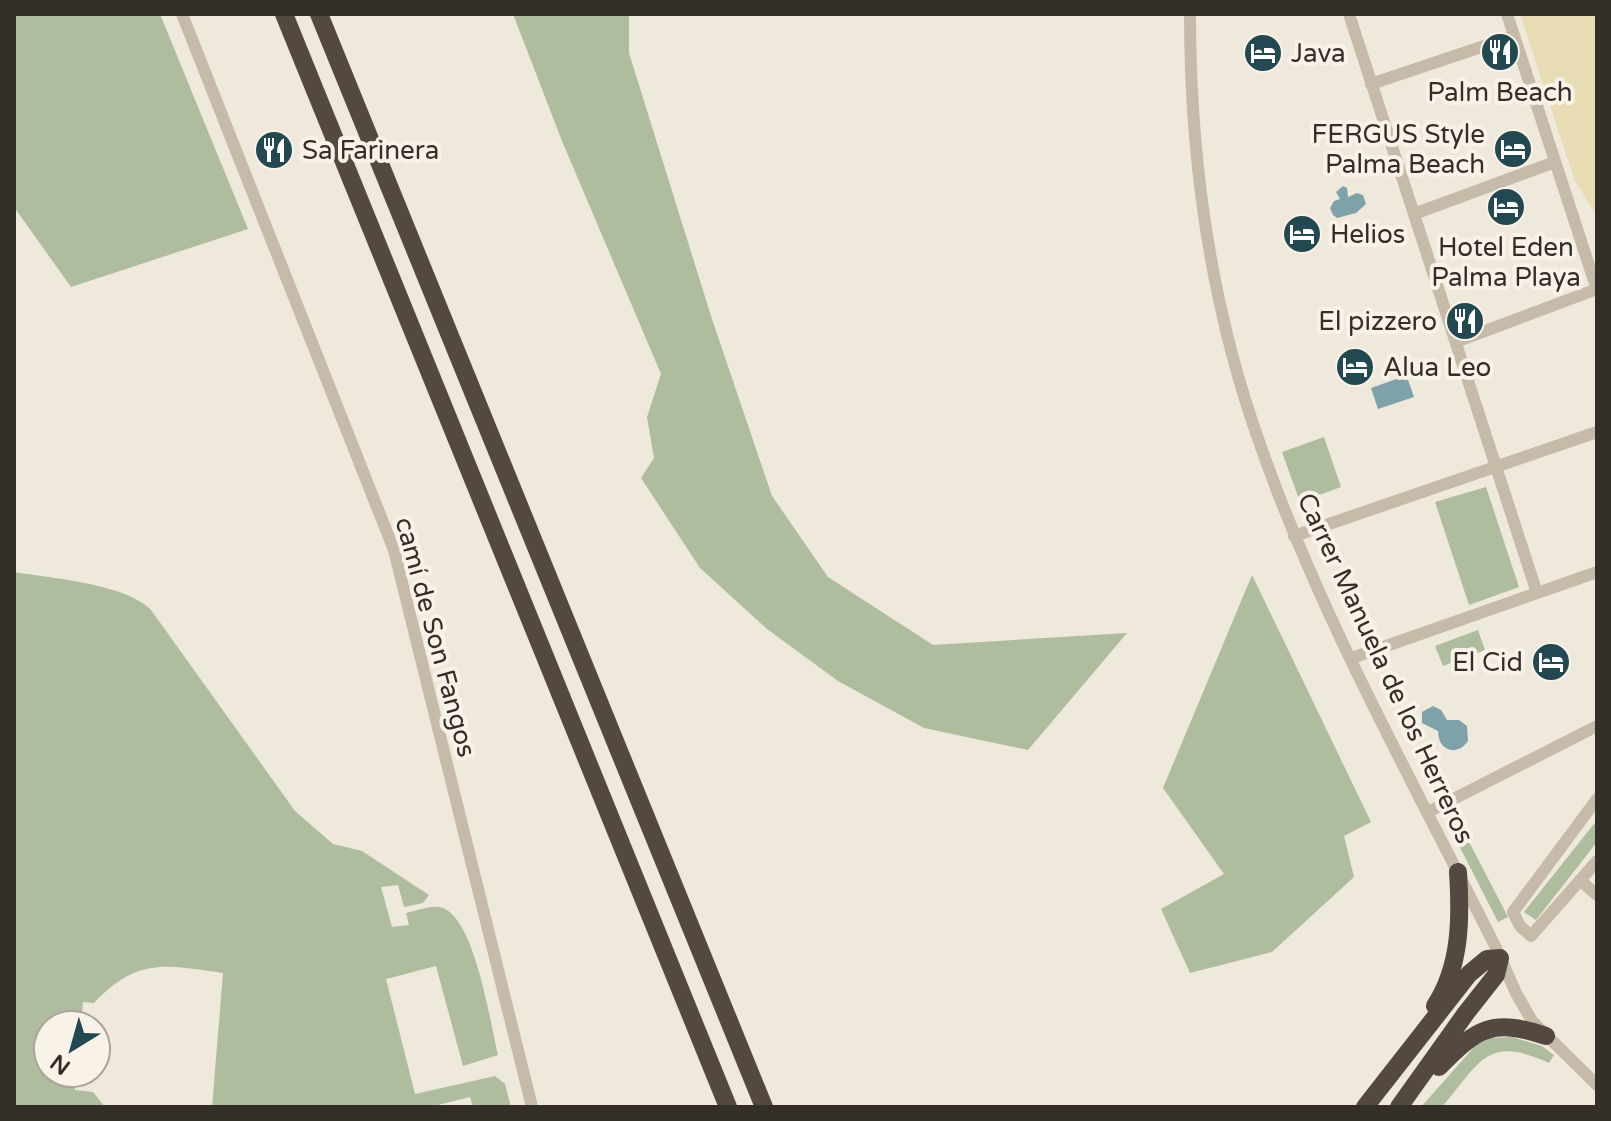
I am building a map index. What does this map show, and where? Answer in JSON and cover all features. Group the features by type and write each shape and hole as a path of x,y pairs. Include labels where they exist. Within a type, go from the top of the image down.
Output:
{"highway":[{"path":"284,14 728,1107"},
{"path":"319,14 764,1107"},
{"path":"1399,1063 1440,998 1452,966 1460,922 1458,872"},
{"path":"1365,1107 1477,966 1487,959 1500,958 1496,975 1401,1105"},
{"path":"1401,1105 1460,1046 1480,1033 1506,1026 1546,1036"}],"street":[{"name":"camí de Son Fangos","path":"182,14 394,550 532,1107"},
{"name":"Carrer Manuela de los Herreros","path":"1190,14 1193,114 1200,188 1217,294 1260,445 1294,536 1524,1009 1546,1036 1592,1073 1597,1085"},
{"path":"1349,14 1537,593"},
{"path":"1456,342 1597,290 1507,14"},
{"path":"1371,84 1514,36"},
{"path":"1414,214 1555,162"},
{"path":"1294,536 1597,432"},
{"path":"1352,658 1597,572"},
{"path":"1428,812 1597,726"},
{"path":"1597,799 1513,912 1520,926 1531,936 1597,861"},
{"path":"1580,880 1597,895"}],"green space":[{"path":"14,14 160,14 248,229 71,287 14,207"},
{"path":"513,14 629,14 629,53 711,316 772,496 828,577 933,645 1127,633 1028,750 924,728 838,681 767,629 700,568 641,478 654,458 647,417 661,374 562,141"},
{"path":"1324,437 1341,487 1300,502 1282,452"},
{"path":"1486,487 1519,587 1469,605 1435,502"},
{"path":"14,572 107,588 140,601 151,610 295,811 333,844 362,851 429,895 423,903 404,907 398,885 381,887 392,927 409,925 406,913 429,907 443,908 454,916 464,931 480,974 498,1055 463,1066 436,966 386,979 415,1094 495,1076 505,1084 511,1107 473,1107 470,1097 430,1107 212,1107 223,973 168,967 139,971 110,988 94,1003 83,1002 82,1009 32,1009 32,1089 93,1092 105,1107 14,1107"},
{"path":"1252,575 1371,822 1344,836 1354,877 1272,952 1190,973 1161,909 1224,874 1163,788"},
{"path":"1478,630 1485,650 1443,666 1435,646"},
{"path":"1453,811 1508,917 1498,922 1444,816"},
{"path":"1597,820 1597,842 1536,920 1524,912"},
{"path":"1512,1037 1542,1046 1554,1055 1549,1063 1511,1051 1497,1053 1476,1066 1442,1107 1421,1107 1475,1046 1490,1038"}],"sand":[{"path":"1520,14 1597,14 1597,217 1574,179"}],"water":[{"path":"1343,186 1347,188 1348,197 1357,193 1363,195 1366,204 1356,213 1337,218 1330,208 1334,201 1340,199 1336,192"},
{"path":"1402,377 1408,380 1414,397 1378,409 1371,388"},
{"path":"1433,706 1441,710 1447,720 1459,720 1467,726 1468,741 1464,746 1449,750 1441,743 1438,731 1422,723 1422,712"}],"place":[{"name":"Palm Beach","path":"1500,52"},
{"name":"Java","path":"1263,53"},
{"name":"FERGUS Style Palma Beach","path":"1513,149"},
{"name":"Sa Farinera","path":"274,150"},
{"name":"Hotel Eden Palma Playa","path":"1506,207"},
{"name":"Helios","path":"1302,234"},
{"name":"El pizzero","path":"1465,321"},
{"name":"Alua Leo","path":"1355,367"},
{"name":"El Cid","path":"1551,662"}]}
